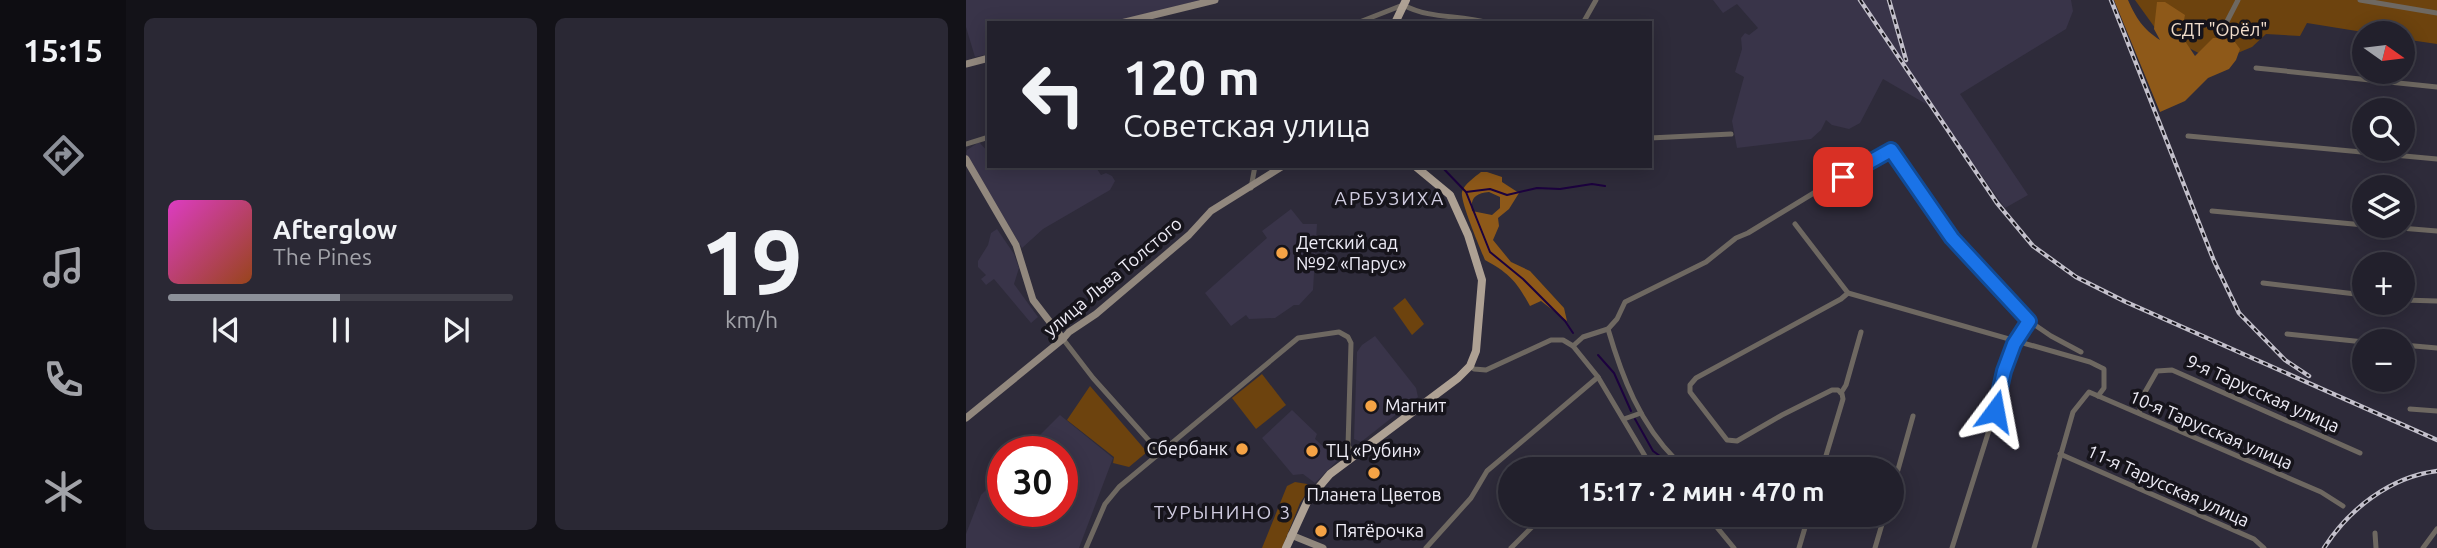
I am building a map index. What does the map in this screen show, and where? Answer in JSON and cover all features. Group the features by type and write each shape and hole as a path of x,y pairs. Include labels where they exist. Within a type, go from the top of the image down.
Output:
{"main road":[{"path":"1396,21 1404,3"},
{"path":"1286,548 1308,500 1317,487 1354,455 1458,378 1469,366 1476,351 1481,314 1482,280 1479,264 1451,195 1417,168"}],"street":[{"path":"1129,21 1214,0"},
{"path":"1584,21 1596,0"},
{"path":"2221,33 2238,0"},
{"path":"2360,0 2437,12"},
{"path":"1362,21 1404,3 1415,12 1470,21"},
{"path":"966,64 987,59"},
{"path":"2256,68 2437,87"},
{"path":"1652,138 1731,134"},
{"path":"2188,136 2437,159"},
{"path":"966,144 987,138"},
{"path":"1573,346 1583,338 1608,329 1617,319 1625,302 1706,262 1736,238 1891,150 1952,238 2029,321 2081,352"},
{"path":"966,159 1016,245 1032,300 1093,378 1160,453"},
{"path":"1251,188 1255,168"},
{"name":"улица Льва Толстого","path":"966,418 1189,236 1212,211 1280,168"},
{"path":"2212,211 2352,224"},
{"path":"1795,224 1848,293 2091,362 2104,369 2104,388 2098,396 2089,392 2073,412 2034,548"},
{"path":"2415,229 2437,231"},
{"path":"2263,283 2352,294"},
{"path":"1826,457 1843,399 1838,390 1832,390 1732,442 1727,440 1689,392 1690,385 1696,378 1848,293"},
{"path":"2415,300 2437,301"},
{"path":"1952,548 2002,389 2004,371 2015,341 2029,321"},
{"path":"1608,329 1618,362 1640,413 1658,442 1673,457"},
{"path":"1086,548 1105,504 1119,487 1298,338 1339,332 1348,337 1351,343 1348,446 1354,455"},
{"path":"1841,393 1846,385 1861,332"},
{"path":"2287,334 2352,341"},
{"path":"1469,366 1486,370 1551,340 1563,340 1573,346 1598,377 1646,457"},
{"path":"2415,346 2437,348"},
{"name":"9-я Тарусская улица","path":"2139,413 2145,392 2157,371 2172,370 2361,453"},
{"path":"1426,548 1471,498 1487,471 1598,377"},
{"name":"10-я Тарусская улица","path":"2098,396 2321,492 2343,506"},
{"path":"2410,409 2437,411"},
{"path":"1623,419 1640,413"},
{"path":"1902,457 1913,416"},
{"name":"11-я Тарусская улица","path":"2060,454 2253,539 2264,548"},
{"path":"1511,548 1532,527"},
{"path":"1717,527 1734,548"},
{"path":"1799,548 1805,527"},
{"path":"1875,548 1881,527"},
{"path":"2423,548 2437,529"},
{"path":"2375,533 2376,548"},
{"path":"1292,535 1322,548"}],"shaded area":[{"path":"966,0 1200,0 1118,21 987,21 987,54 975,57 966,27"},
{"path":"1713,0 2071,0 2073,11 2066,29 1960,94 2028,195 2005,208 1933,108 1883,79 1860,123 1849,129 1832,125 1826,120 1821,130 1811,139 1737,148 1732,121 1744,77 1735,72 1742,49 1741,38 1745,33 1749,35 1758,28 1737,4 1723,13"},
{"path":"2114,0 2128,0 2141,23 2160,40 2154,29 2157,2 2165,2 2185,15 2181,35 2195,56 2213,38 2232,38 2240,49 2236,60 2229,69 2208,78 2185,101 2160,112"},
{"path":"979,142 987,151 987,168 1096,168 1101,175 1106,173 1115,181 1110,190 1043,229 1022,248 966,155 967,150"},
{"path":"1481,172 1502,177 1502,182 1519,193 1509,209 1498,218 1499,226 1493,240 1511,262 1530,271 1564,308 1567,321 1541,301 1530,306 1512,279 1485,260 1462,197 1465,186","holes":["1489,192 1500,197 1500,208 1492,215 1472,211 1472,203 1477,195"]},
{"name":"Детский сад №92 «Парус»","path":"1291,209 1303,224 1317,224 1313,290 1299,305 1294,305 1275,318 1249,319 1246,315 1231,326 1205,293 1267,238 1262,231"},
{"path":"997,229 1014,254 1019,268 1014,284 1038,317 1031,323 994,279 986,285 981,279 986,275 978,267 978,261 988,245 991,233"},
{"path":"1375,336 1416,388 1418,397 1361,442 1354,439 1357,352"},
{"path":"1292,410 1317,434 1315,439 1338,460 1315,483 1303,474 1293,475 1262,438"},
{"path":"1060,415 1113,458 1079,548 966,548 966,534 981,495 987,489 987,527 1078,527 1078,436 1039,436"}],"green space":[{"name":"СДТ \"Орёл\"","path":"2135,0 2437,0 2437,44 2415,41 2415,21 2352,21 2352,30 2307,23 2300,36 2266,34 2252,47 2216,62 2158,32"},
{"path":"1405,298 1424,324 1412,335 1393,308"},
{"path":"1262,374 1286,405 1256,429 1232,398"},
{"path":"1090,386 1147,452 1129,467 1113,463 1114,457 1067,420"},
{"path":"1295,482 1307,484 1310,488 1300,503 1282,548 1262,548 1287,486"}],"waterway":[{"path":"1443,168 1466,192 1490,252 1523,279 1565,321 1573,333"},
{"path":"1466,192 1490,189 1507,195 1537,188 1560,189 1592,184 1605,186"},
{"path":"1598,355 1614,373 1631,411"},
{"path":"1635,419 1653,451 1661,457"}],"railway":[{"path":"1860,0 1997,203 2033,246 2076,277 2126,302 2437,440"},
{"path":"1889,0 1906,60"},
{"path":"2111,0 2214,261 2239,313 2285,360 2309,376"},
{"path":"2324,548 2346,520 2372,497 2403,480 2437,471"}],"place":[{"name":"Детский сад №92 «Парус»","path":"1282,253"},
{"name":"Магнит","path":"1371,406"},
{"name":"Сбербанк","path":"1242,449"},
{"name":"ТЦ «Рубин»","path":"1312,451"},
{"name":"Планета Цветов","path":"1374,473"},
{"name":"Пятёрочка","path":"1321,531"}],"district":[{"name":"АРБУЗИХА","path":"1390,198"},
{"name":"ТУРЫНИНО 3","path":"1223,512"}],"route":[{"path":"1843,177 1891,150 1952,238 2029,321 2014,344 2004,371 1995,411"}]}
